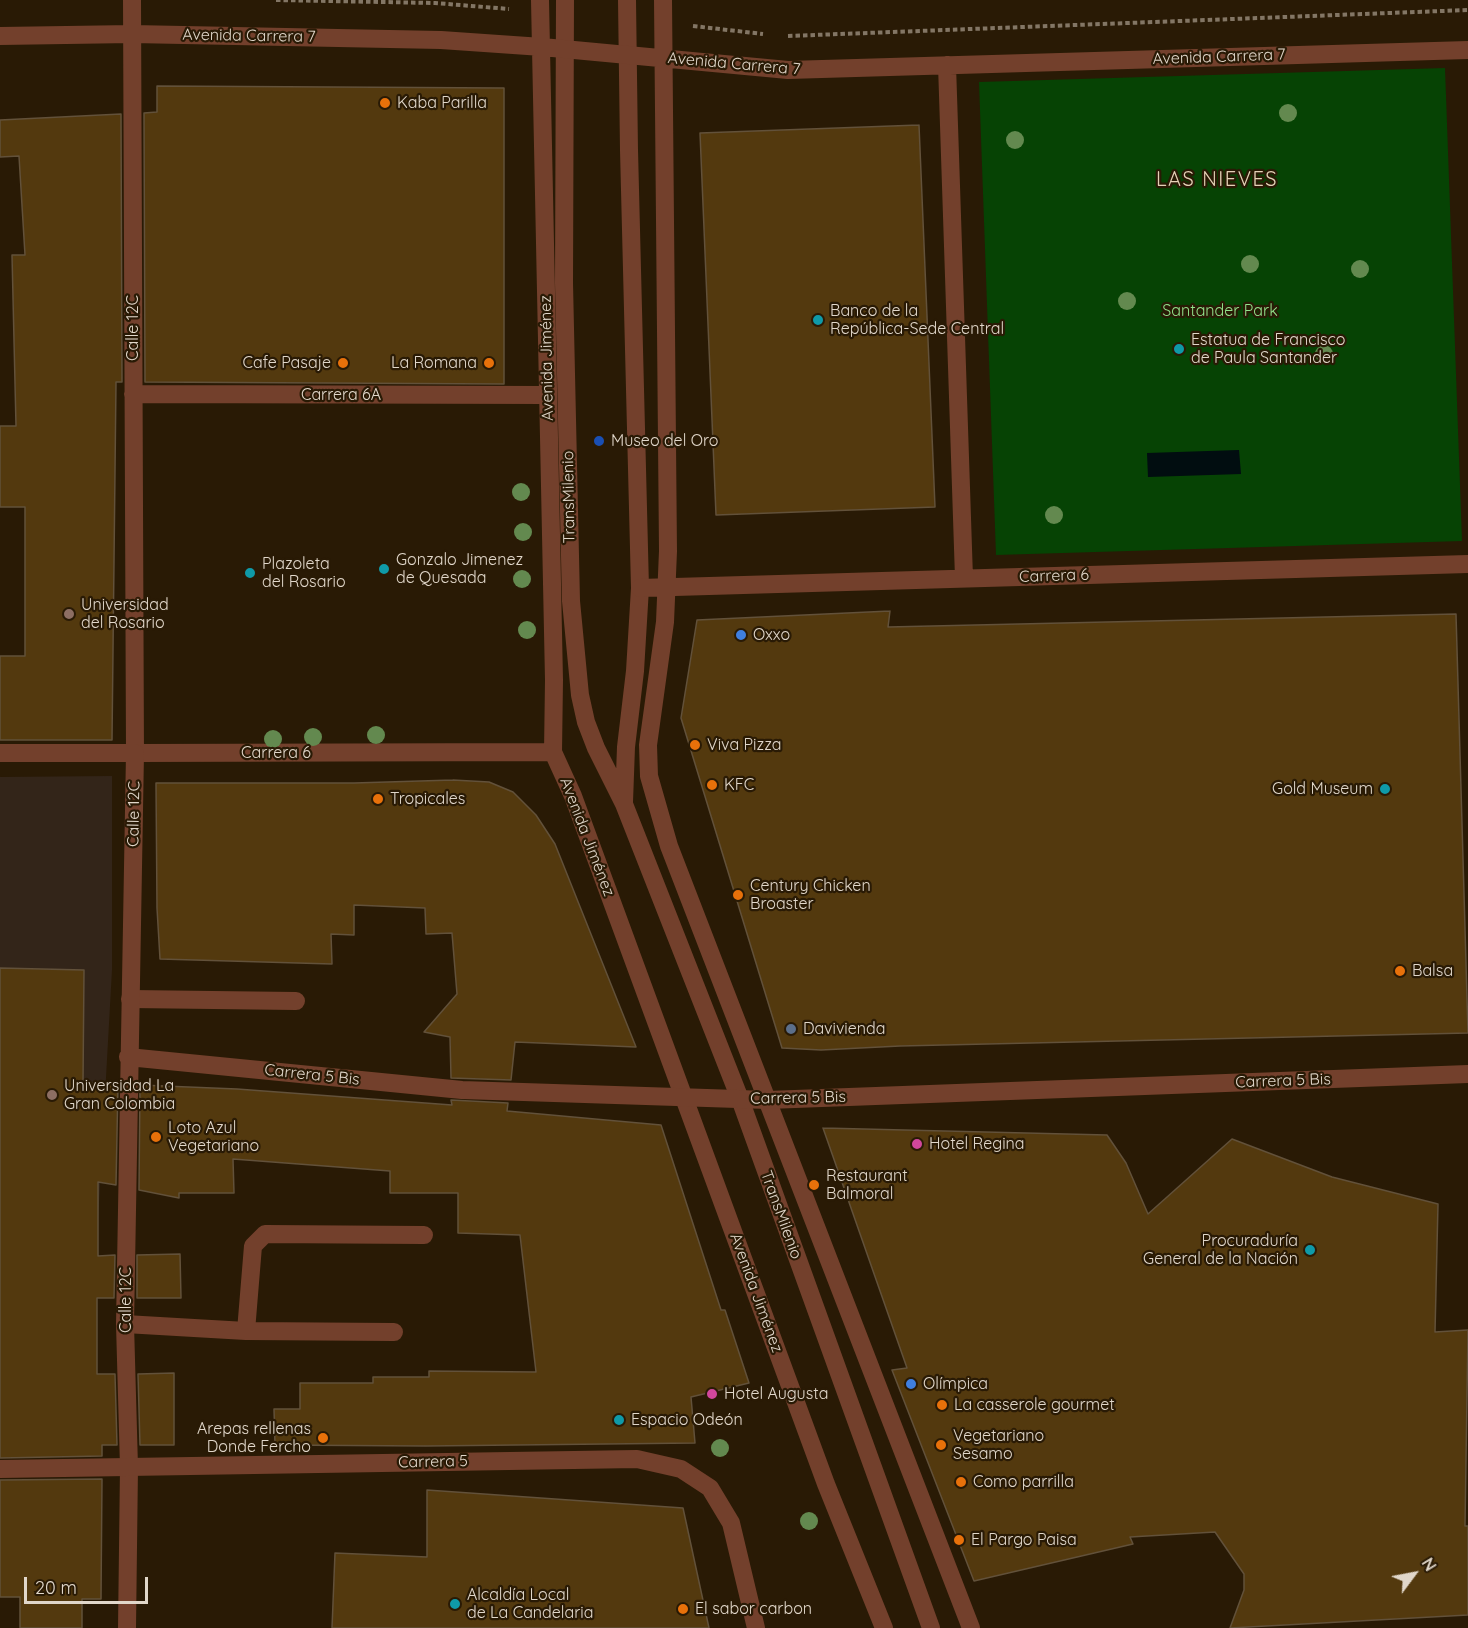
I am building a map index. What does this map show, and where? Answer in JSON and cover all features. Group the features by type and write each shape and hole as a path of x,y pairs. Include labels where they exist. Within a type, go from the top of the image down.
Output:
{"street":[{"name":"Calle 12C","path":"127,1628 129,1467 125,1324 135,753 132,0"},
{"name":"TransMilenio","path":"565,0 564,295 571,601 577,678 586,722 596,748 624,804 740,1099 931,1628"},
{"name":"TransMilenio","path":"624,804 626,747 635,671 640,588 627,0"},
{"path":"663,0 668,551 665,621 648,746 649,776 669,846 971,1628"},
{"name":"Avenida Jiménez","path":"540,6 554,680 552,752 573,796 826,1484 884,1628"},
{"name":"Avenida Carrera 7","path":"0,36 132,34 441,40 788,70 1468,50"},
{"path":"947,65 964,578"},
{"name":"Carrera 6A","path":"134,394 548,395"},
{"name":"Carrera 6","path":"640,588 1468,564"},
{"name":"Carrera 6","path":"0,753 552,752"},
{"path":"130,999 296,1002"},
{"name":"Carrera 5 Bis","path":"128,1057 462,1090 768,1100 1468,1074"},
{"path":"246,1331 253,1246 265,1234 424,1235"},
{"path":"125,1324 246,1331 394,1332"},
{"name":"Carrera 5","path":"0,1469 637,1459 681,1469 710,1488 731,1522 756,1628"}],"path":[{"path":"276,0 540,6"},
{"path":"787,36 1468,10"},
{"path":"663,23 765,34"}],"shaded area":[{"path":"1239,450 1241,474 1148,477 1147,453"},
{"name":"Universidad La Gran Colombia","path":"112,776 112,970 98,1221 95,1453 0,1452 0,777"}],"green space":[{"name":"Santander Park","path":"1445,68 1462,541 996,555 979,82"}],"building":[{"path":"157,86 504,88 504,384 145,382 144,113 157,112"},
{"path":"121,114 122,382 116,382 112,740 0,740 0,656 25,656 25,507 0,507 0,426 16,426 12,255 25,255 19,156 0,157 0,120"},
{"name":"Banco de la República-Sede Central","path":"919,125 935,507 716,515 700,133"},
{"path":"890,611 888,627 1456,614 1468,1033 900,1046 821,1050 782,1048 681,718 697,620"},
{"path":"453,780 489,782 513,792 536,815 555,844 636,1047 515,1042 511,1080 451,1078 450,1037 424,1032 457,994 452,933 426,934 425,908 354,905 354,935 331,934 332,964 160,959 157,908 156,783 354,783"},
{"name":"Universidad La Gran Colombia","path":"0,968 84,970 83,1083 118,1084 116,1185 98,1182 98,1256 115,1255 114,1298 97,1298 97,1374 115,1374 117,1445 102,1445 102,1456 0,1458"},
{"path":"140,1085 237,1089 452,1105 451,1100 508,1103 507,1111 661,1125 721,1310 725,1310 749,1383 691,1397 695,1443 275,1445 274,1409 300,1409 300,1383 373,1383 373,1377 429,1377 429,1371 536,1372 520,1235 458,1233 458,1193 390,1193 390,1171 233,1159 234,1193 179,1193 179,1198 139,1190"},
{"path":"823,1128 1107,1135 1126,1163 1148,1214 1232,1139 1332,1177 1438,1204 1435,1332 1468,1330 1465,1526 1468,1526 1468,1615 1230,1628 1244,1590 1244,1574 1215,1532 1130,1537 1133,1544 974,1581 892,1370 907,1368"},
{"path":"180,1254 181,1298 137,1298 137,1255"},
{"path":"174,1373 174,1445 140,1445 138,1374"},
{"path":"102,1479 101,1599 82,1599 82,1628 20,1628 20,1597 0,1597 0,1480"},
{"path":"427,1490 683,1508 709,1628 332,1628 335,1553 427,1557"}],"place":[{"name":"Kaba Parilla","path":"385,103"},
{"name":"Banco de la República-Sede Central","path":"818,320"},
{"name":"Estatua de Francisco de Paula Santander","path":"1179,349"},
{"name":"Cafe Pasaje","path":"343,363"},
{"name":"La Romana","path":"489,363"},
{"name":"Museo del Oro","path":"599,441"},
{"name":"Gonzalo Jimenez de Quesada","path":"384,569"},
{"name":"Plazoleta del Rosario","path":"250,573"},
{"name":"Universidad del Rosario","path":"69,614"},
{"name":"Oxxo","path":"741,635"},
{"name":"Viva Pizza","path":"695,745"},
{"name":"KFC","path":"712,785"},
{"name":"Gold Museum","path":"1385,789"},
{"name":"Tropicales","path":"378,799"},
{"name":"Century Chicken Broaster","path":"738,895"},
{"name":"Balsa","path":"1400,971"},
{"name":"Davivienda","path":"791,1029"},
{"name":"Universidad La Gran Colombia","path":"52,1095"},
{"name":"Loto Azul Vegetariano","path":"156,1137"},
{"name":"Hotel Regina","path":"917,1144"},
{"name":"Restaurant Balmoral","path":"814,1185"},
{"name":"Procuraduría General de la Nación","path":"1310,1250"},
{"name":"Olímpica","path":"911,1384"},
{"name":"Hotel Augusta","path":"712,1394"},
{"name":"La casserole gourmet","path":"942,1405"},
{"name":"Espacio Odeón","path":"619,1420"},
{"name":"Arepas rellenas Donde Fercho","path":"323,1438"},
{"name":"Vegetariano Sesamo","path":"941,1445"},
{"name":"Como parrilla","path":"961,1482"},
{"name":"El Pargo Paisa","path":"959,1540"},
{"name":"Alcaldía Local de La Candelaria","path":"455,1604"},
{"name":"El sabor carbon","path":"683,1609"}],"district":[{"name":"LAS NIEVES","path":"1217,180"}]}
